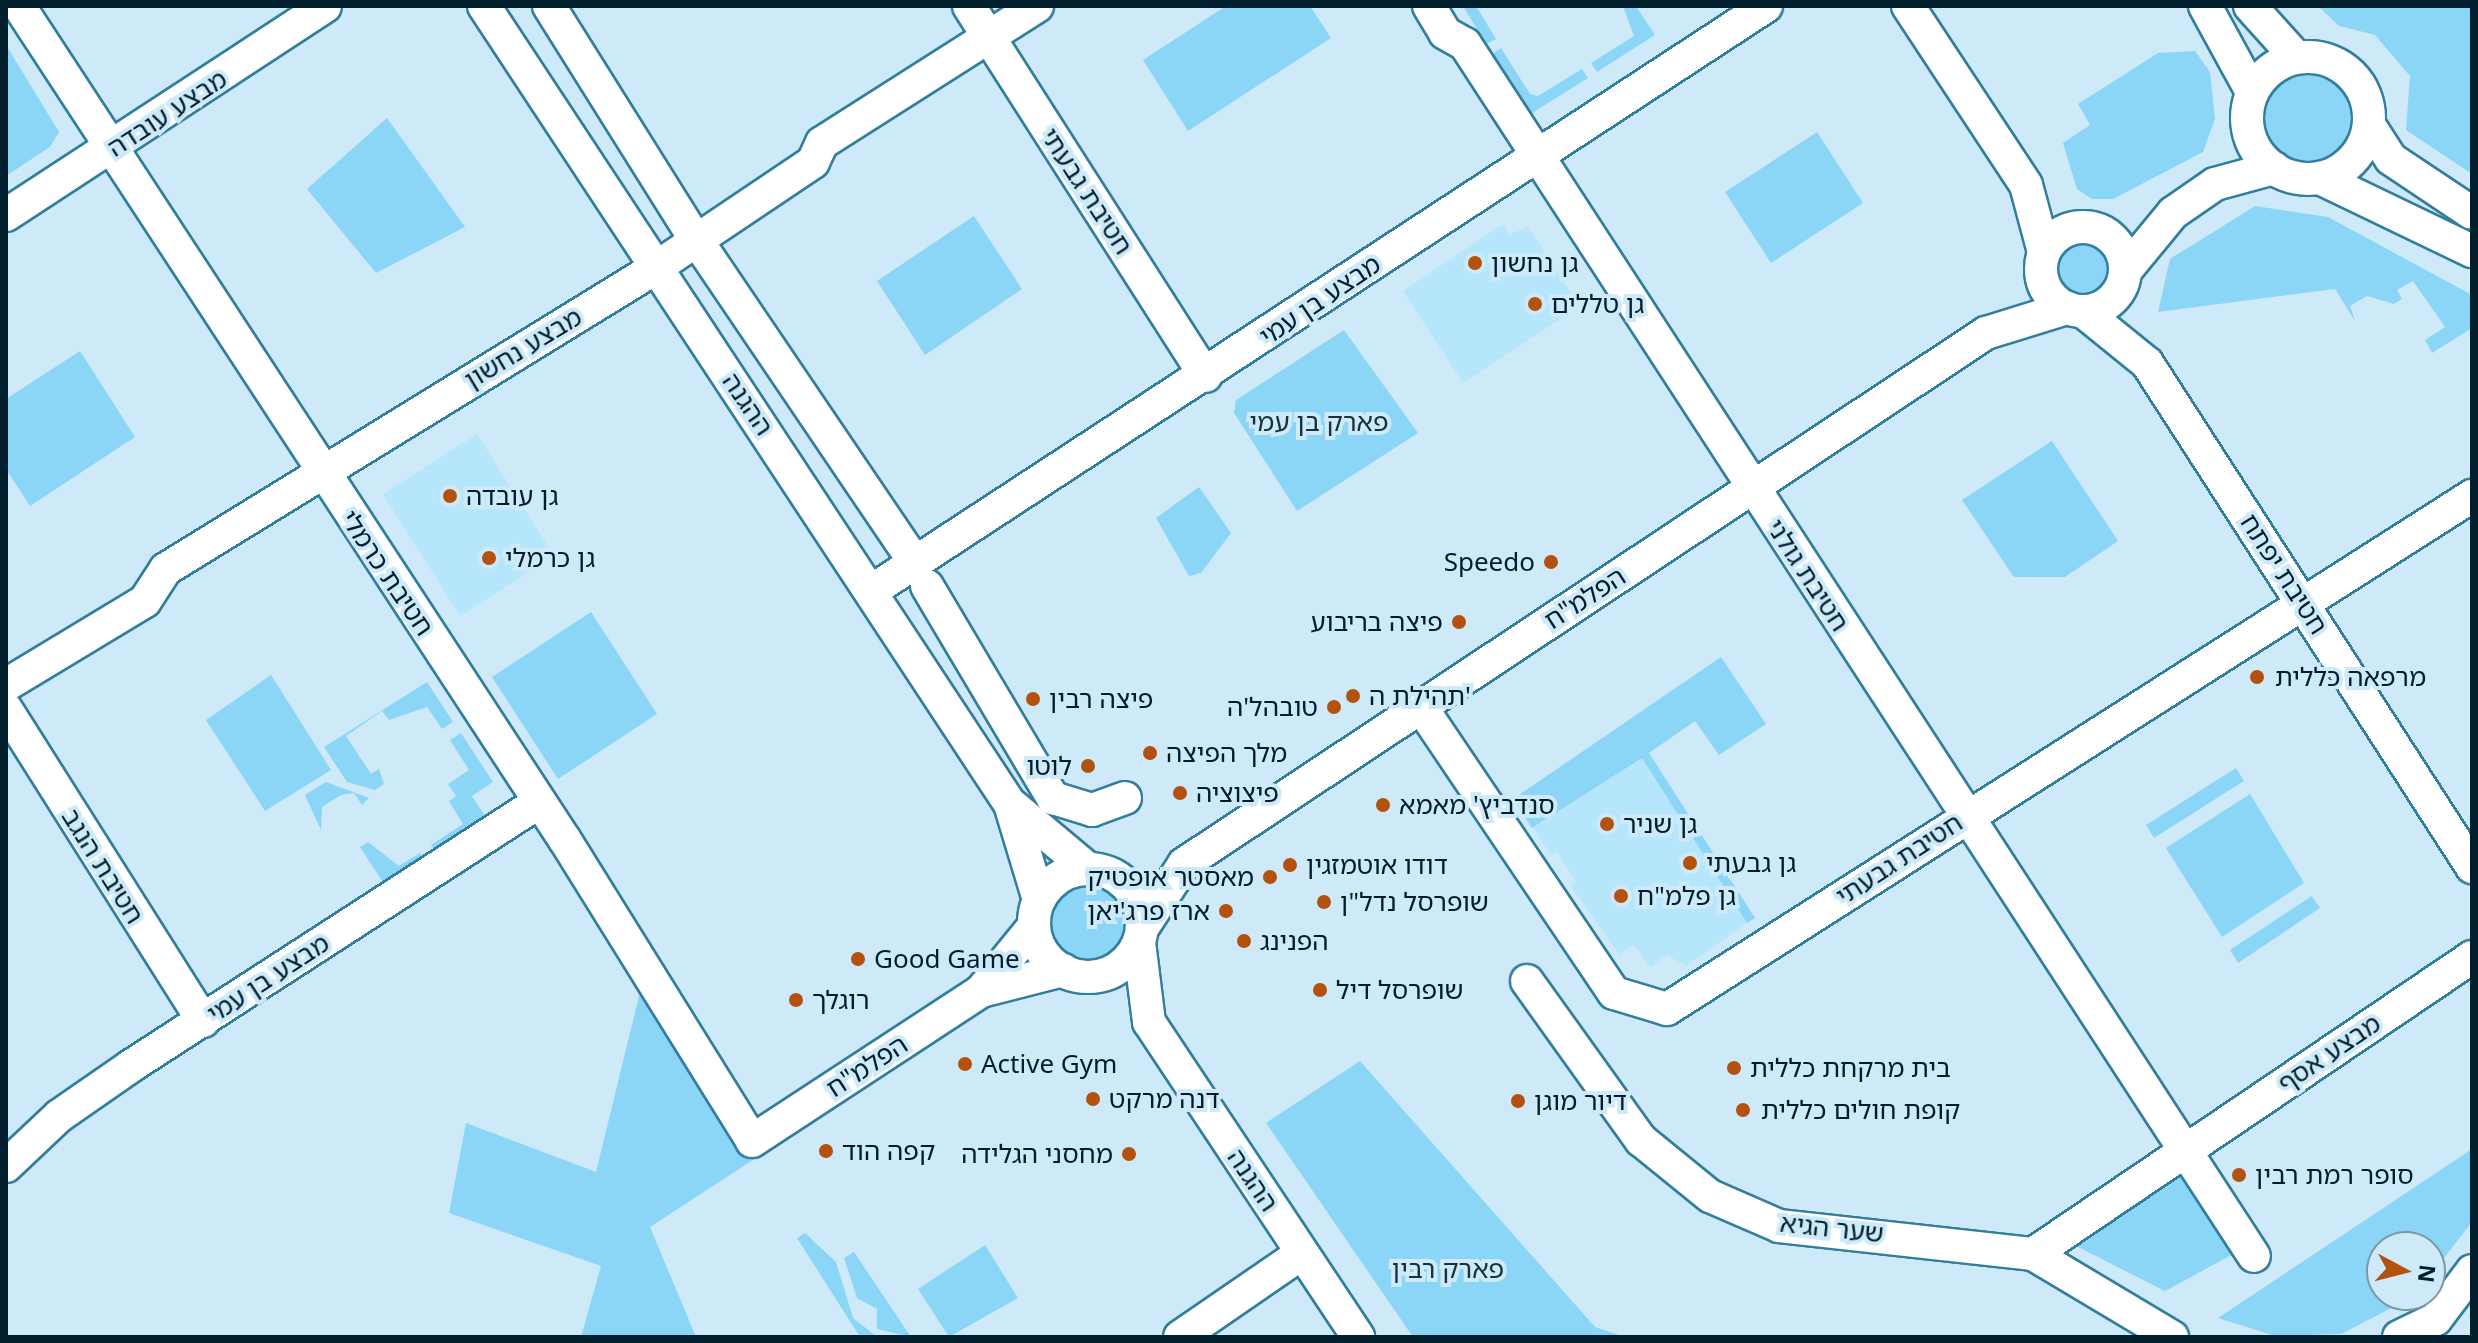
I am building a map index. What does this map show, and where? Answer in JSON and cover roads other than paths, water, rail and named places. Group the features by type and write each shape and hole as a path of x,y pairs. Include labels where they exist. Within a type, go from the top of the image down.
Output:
{"street":[{"name":"חטיבת כרמלי","path":"19,6 539,802 752,1141"},
{"name":"מבצע עובדה","path":"6,215 115,149 325,6"},
{"name":"ההגנה","path":"484,6 873,590 1010,804 1036,913"},
{"path":"549,6 696,240 911,557"},
{"name":"חטיבת גבעתי","path":"969,6 1206,376"},
{"name":"מבצע נחשון","path":"6,685 145,601 166,569 320,471 657,267 813,162 822,143 1037,6"},
{"name":"חטיבת גולני","path":"1429,6 1445,33 1465,44 1751,488 2187,1148"},
{"name":"מבצע בן עמי","path":"873,590 1206,376 1766,6"},
{"path":"1908,6 2026,185 2048,293 2076,310 2110,302 2125,276 2173,213 2215,184 2274,168 2320,178 2472,251"},
{"path":"2205,6 2252,92"},
{"path":"2250,6 2296,57"},
{"path":"2215,184 2248,130 2252,92 2271,69 2296,57 2334,62 2350,73 2365,97 2369,125 2391,159 2472,213"},
{"path":"2320,178 2353,160 2369,125"},
{"path":"2248,130 2274,168"},
{"path":"2026,185 2119,246 2125,276"},
{"path":"2043,259 2063,231 2093,229 2173,213"},
{"name":"הפלמ\"ח","path":"1141,934 1184,864 1986,333 2043,259"},
{"name":"חטיבת יפתח","path":"2125,276 2147,363 2472,867"},
{"name":"הפלמ\"ח","path":"1986,333 2076,310"},
{"name":"חטיבת יפתח","path":"2076,310 2147,363"},
{"name":"חטיבת גבעתי","path":"1421,707 1614,993 1645,1007 1679,1005 1966,815 2472,496"},
{"path":"927,586 1053,798 1092,810 1125,798"},
{"name":"חטיבת הנגב","path":"6,709 203,1021"},
{"name":"מבצע בן עמי","path":"6,1166 59,1116 539,802"},
{"name":"ההגנה","path":"1010,804 1100,871"},
{"name":"הפלמ\"ח","path":"1100,871 1184,864"},
{"path":"1100,871 1137,898 1141,934 1120,967 1076,974 1045,957 1036,913 1053,881 1100,871"},
{"name":"הפלמ\"ח","path":"752,1141 981,991 1036,913"},
{"name":"ההגנה","path":"1141,934 1138,981 1149,1022 1358,1337"},
{"name":"מבצע אסף","path":"2033,1254 2472,957"},
{"name":"ההגנה","path":"1076,974 1149,1022"},
{"name":"הפלמ\"ח","path":"981,991 1076,974"},
{"name":"שער הגיא","path":"1527,981 1598,1080 1672,1170 1779,1226 2033,1254 2172,1337"},
{"path":"2187,1148 2254,1256"},
{"path":"1180,1337 1302,1253"},
{"path":"2399,1337 2436,1319 2472,1271"}],"place":[{"name":"גן נחשון","path":"1475,263"},
{"name":"גן טללים","path":"1535,304"},
{"name":"גן עובדה","path":"450,496"},
{"name":"גן כרמלי","path":"489,558"},
{"name":"Speedo","path":"1551,562"},
{"name":"פיצה בריבוע","path":"1459,622"},
{"name":"מרפאה כללית","path":"2257,677"},
{"name":"תהילת ה'","path":"1353,696"},
{"name":"פיצה רבין","path":"1033,699"},
{"name":"טובהל'ה","path":"1334,707"},
{"name":"מלך הפיצה","path":"1150,753"},
{"name":"לוטו","path":"1088,766"},
{"name":"פיצוציה","path":"1180,793"},
{"name":"סנדביץ' מאמא","path":"1383,805"},
{"name":"גן שניר","path":"1607,824"},
{"name":"גן גבעתי","path":"1690,863"},
{"name":"דודו אוטמזגין","path":"1290,865"},
{"name":"מאסטר אופטיק","path":"1270,877"},
{"name":"גן פלמ\"ח","path":"1621,896"},
{"name":"שופרסל נדל\"ן","path":"1324,902"},
{"name":"ארז פרג'יאן","path":"1226,911"},
{"name":"הפנינג","path":"1244,941"},
{"name":"Good Game","path":"858,959"},
{"name":"שופרסל דיל","path":"1320,990"},
{"name":"רוגלך","path":"796,1000"},
{"name":"Active Gym","path":"965,1064"},
{"name":"בית מרקחת כללית","path":"1734,1068"},
{"name":"דנה מרקט","path":"1093,1099"},
{"name":"דיור מוגן","path":"1518,1101"},
{"name":"קופת חולים כללית","path":"1743,1110"},
{"name":"קפה הוד","path":"826,1151"},
{"name":"מחסני הגלידה","path":"1129,1154"},
{"name":"סופר רמת רבין","path":"2239,1175"}],"park label":[{"name":"פארק בן עמי","path":"1319,422"},
{"name":"פארק רבין","path":"1448,1269"}]}
